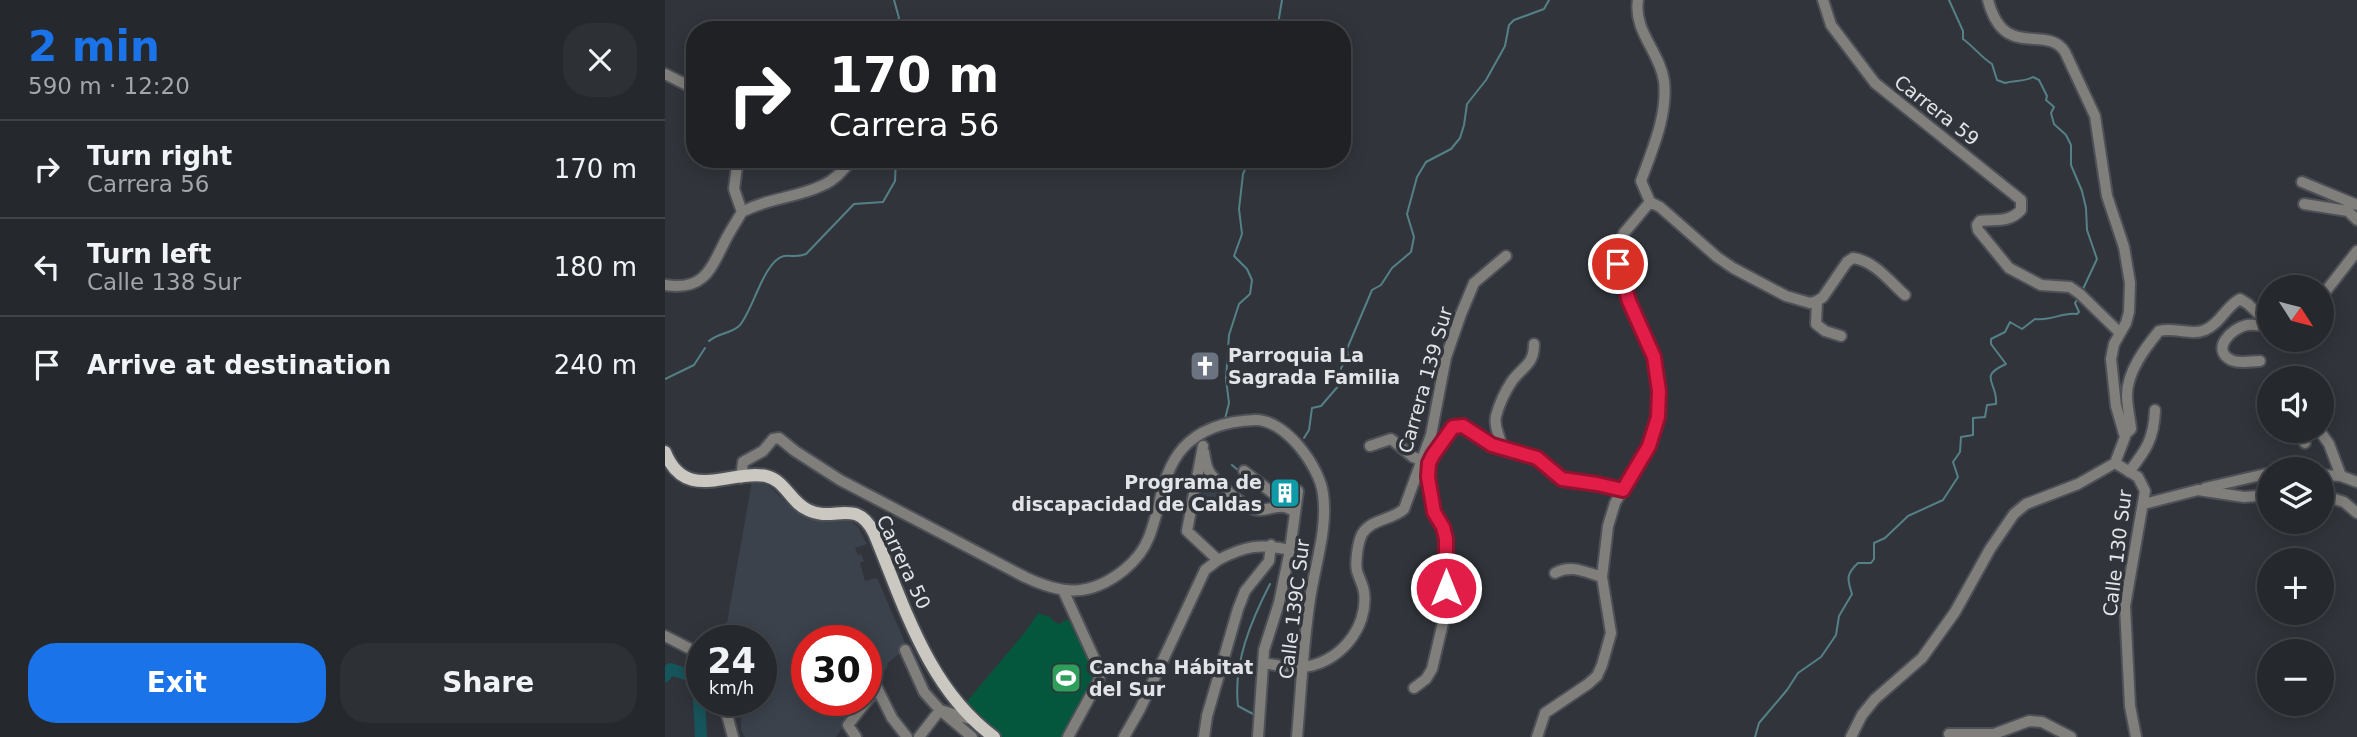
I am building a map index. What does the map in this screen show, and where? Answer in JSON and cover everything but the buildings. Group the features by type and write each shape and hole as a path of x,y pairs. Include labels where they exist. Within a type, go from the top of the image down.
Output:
{"main road":[{"name":"Carrera 50","path":"665,452 678,471 698,481 707,483 769,477 777,481 806,510 816,513 856,513 869,523 929,662 948,691 973,720 994,737"}],"street":[{"path":"1638,0 1640,24 1664,79 1661,120 1641,181 1650,202 1660,207 1717,257 1786,296 1810,303 1817,301 1853,258 1863,259 1874,266 1905,295"},
{"name":"Carrera 59","path":"1823,0 1831,25 1875,83 2021,200 2018,214 2004,220 1980,221 1977,225 1978,230 2009,268 2041,285 2070,288 2080,294 2120,333"},
{"path":"1988,0 1998,21 2012,36 2018,39 2051,40 2060,45 2095,116 2107,196 2124,247 2130,283 2129,312 2114,344 2111,359 2116,406 2123,431"},
{"path":"665,74 686,84"},
{"path":"737,168 734,189 742,212"},
{"path":"665,285 689,286 705,276 742,212 824,185 846,168"},
{"path":"2302,182 2357,205"},
{"path":"1537,737 1545,713 1588,684 1597,676 1602,665 1611,633 1602,577 1608,526 1615,503 1649,446 1658,417 1659,391 1654,357 1629,301 1616,252 1624,233 1650,202"},
{"path":"2304,204 2348,211 2357,220"},
{"path":"2335,279 2357,251"},
{"name":"Carrera 139 Sur","path":"1303,667 1331,657 1356,634 1364,594 1356,568 1360,536 1380,520 1404,509 1425,461 1446,357 1461,314 1474,283 1506,256"},
{"name":"Calle 130 Sur","path":"2136,737 2130,706 2125,606 2144,504 2144,485 2138,477 2115,463 2125,437 2123,431 2129,432 2131,429 2127,394 2129,381 2139,359 2159,331 2204,330 2240,299 2257,312"},
{"path":"1817,301 1816,324 1825,331 1841,336"},
{"path":"2257,325 2232,330 2222,346 2229,359 2238,362 2260,361"},
{"path":"1501,447 1495,429 1496,416 1511,382 1531,361 1534,344"},
{"path":"2129,472 2154,432 2155,410"},
{"name":"Calle 139C Sur","path":"1202,433 1214,427 1240,422 1267,422 1285,433 1303,452 1322,486 1323,523 1310,598 1297,737"},
{"path":"1425,461 1433,455 1456,425 1463,426 1492,445 1537,458 1562,479 1623,490"},
{"path":"1202,433 1210,473 1227,490 1253,509 1279,506 1287,507 1295,513"},
{"path":"741,478 743,462 764,451 773,439 779,438 812,463 878,501 1025,577 1052,588 1084,590 1100,586 1120,574 1139,556 1150,535 1168,471 1181,450 1202,433"},
{"path":"1370,446 1391,439 1413,457 1425,461"},
{"path":"2328,443 2341,476"},
{"path":"1203,446 1187,531 1218,559"},
{"path":"1414,688 1426,679 1432,670 1446,610 1446,539 1431,501 1425,461"},
{"path":"1851,737 1862,715 1875,699 1921,658 1955,612 1990,549 2014,514 2026,504 2078,484 2115,463"},
{"path":"1244,471 1275,495 1279,506"},
{"path":"2144,504 2257,475"},
{"path":"2334,476 2357,482"},
{"path":"2198,490 2244,497 2257,496"},
{"path":"1258,737 1265,650 1279,603 1290,550 1298,491"},
{"path":"2334,499 2344,502 2357,513"},
{"path":"1124,737 1178,631 1205,570 1231,553 1262,544 1290,550"},
{"path":"1206,736 1207,716 1238,609 1245,592 1269,561 1271,545"},
{"path":"1555,573 1570,568 1602,577"},
{"path":"1063,590 1100,671 1099,680 1068,737"},
{"path":"665,636 686,647"},
{"path":"905,650 924,692 940,710 972,737"},
{"path":"1263,663 1303,667"},
{"path":"856,737 848,726 877,688 892,718 907,737"},
{"path":"940,710 973,720"},
{"path":"919,737 940,710"},
{"path":"727,716 733,737"},
{"path":"1949,734 1994,734 2029,721 2042,722 2071,737"}],"shaded area":[{"path":"752,481 767,484 806,518 849,520 858,527 867,544 855,548 864,561 860,563 865,581 877,578 907,647 887,664 882,673 882,625 791,625 791,716 850,716 836,737 745,737 741,730 741,716 777,716 777,625 727,625"},
{"path":"1221,490 1240,509 1194,514 1198,492"}],"green space":[{"path":"1038,613 1059,624 1068,619 1097,673 1061,737 1003,737 964,705"}],"waterway":[{"path":"894,0 898,21"},
{"path":"1278,21 1282,0"},
{"path":"1304,438 1309,430 1312,408 1321,406 1340,384 1341,368 1348,357 1347,349 1372,290 1381,285 1392,268 1411,252 1414,237 1407,214 1417,177 1426,162 1451,149 1460,138 1467,104 1486,80 1505,46 1509,25 1514,20 1544,9 1549,0"},
{"path":"1949,0 1963,31 1963,39 1992,64 1997,80 2005,83 2033,77 2039,80 2047,96 2046,100 2054,107 2051,113 2054,124 2066,135 2071,145 2071,165 2082,191 2087,230 2097,259 2083,289"},
{"path":"709,341 739,326 764,277 777,260 784,256 806,254 854,204 883,202 895,181 896,168"},
{"path":"1225,419 1229,403 1226,379 1229,335 1239,304 1250,294 1252,280 1247,269 1234,256 1242,234 1239,209 1246,168"},
{"path":"1755,737 1759,723 1798,673 1821,657 1836,635 1839,616 1852,594 1849,580 1851,570 1858,563 1871,563 1874,559 1874,543 1885,538 1908,516 1943,500 1958,477 1953,462 1960,452 1961,437 1973,435 1973,418 1985,417 1987,405 1996,404 1991,377 1992,373 2006,364 1991,344 1991,339 2005,332 2010,322 2022,329 2035,319 2077,314 2079,312 2075,303 2079,297"},
{"path":"665,379 694,365 705,348"},
{"path":"1232,465 1239,471"},
{"path":"1253,714 1238,706 1238,674 1250,628 1270,584"},
{"path":"665,676 670,669 698,678 701,737"}],"place":[{"name":"Parroquia La Sagrada Familia","path":"1205,366"},
{"name":"Programa de discapacidad de Caldas","path":"1285,493"},
{"name":"Cancha Hábitat del Sur","path":"1066,678"}],"route":[{"path":"1446,588 1446,539 1443,527 1434,512 1428,477 1429,463 1453,427 1463,426 1492,445 1537,458 1562,479 1623,490 1649,446 1658,417 1658,374 1654,357 1629,301 1618,264"}]}
